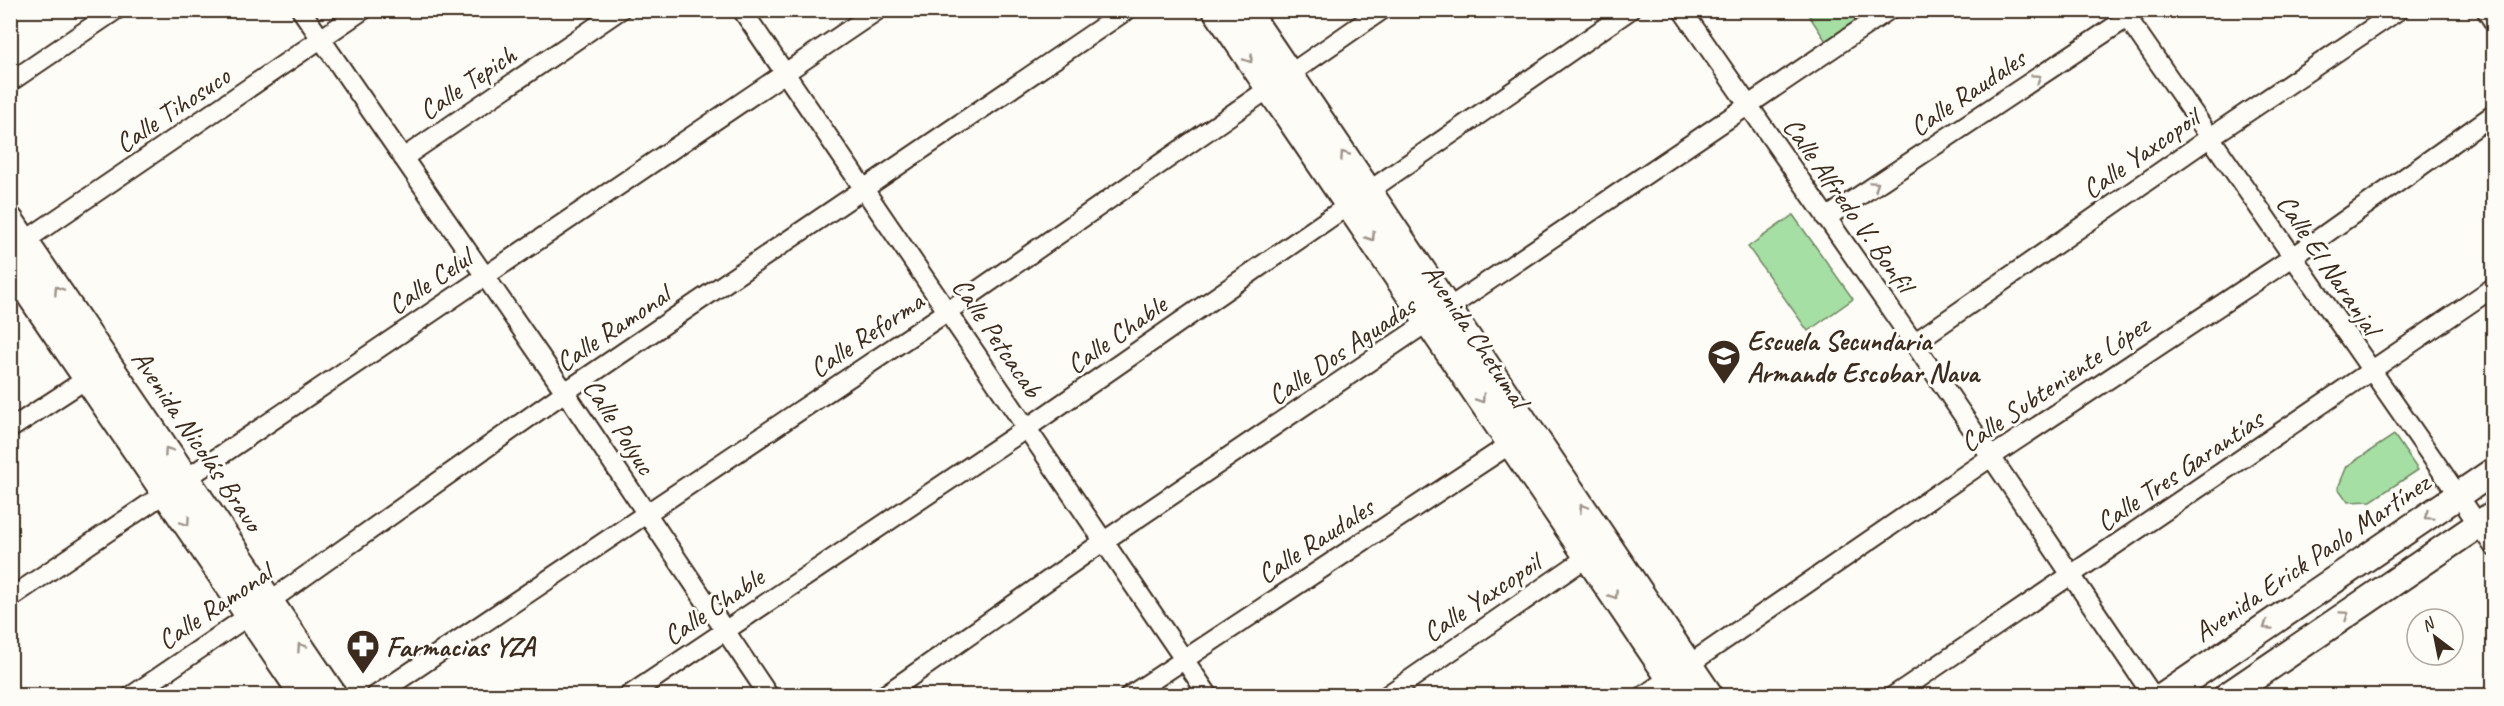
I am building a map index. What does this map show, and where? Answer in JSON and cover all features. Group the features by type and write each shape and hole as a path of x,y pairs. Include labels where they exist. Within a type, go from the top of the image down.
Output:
{"main road":[{"name":"Avenida Chetumal","path":"1216,10 1280,81"},
{"name":"Avenida Chetumal","path":"1246,10 1280,81 1597,550 1681,679 1710,696"},
{"name":"Avenida Nicolás Bravo","path":"10,220 18,246 108,364 334,696"},
{"name":"Avenida Nicolás Bravo","path":"10,266 304,696"},
{"name":"Avenida Erick Paolo Martínez","path":"2164,696 2493,471"},
{"path":"2227,696 2485,520"}],"street":[{"path":"10,82 116,10"},
{"name":"Calle Polyuc","path":"301,10 565,392 769,696"},
{"name":"Calle Tihosuco","path":"18,246 363,10"},
{"name":"Calle Tepich","path":"403,158 620,10"},
{"name":"Calle Petcacab","path":"742,10 1209,696"},
{"name":"Calle Celul","path":"10,598 188,480 484,275 878,10"},
{"name":"Calle Ramonal","path":"131,696 270,601 565,392 1127,10"},
{"name":"Calle Reforma","path":"375,696 948,311 1382,10"},
{"name":"Calle Chable","path":"628,696 1027,428 1630,10"},
{"name":"Calle Alfredo V. Bonfil","path":"1682,10 1914,344 2153,696"},
{"name":"Calle Dos Aguadas","path":"883,696 1104,541 1748,108 1889,10"},
{"name":"Calle Yaxcopoil","path":"1914,344 2209,138 2399,10"},
{"path":"2486,10 2493,23"},
{"name":"Calle El Naranjal","path":"2129,13 2209,138 2457,496 2485,520 2493,547"},
{"name":"Calle Raudales","path":"1826,218 2129,13"},
{"name":"Calle Subteniente López","path":"1643,696 1681,679 1991,457 2293,257 2493,114"},
{"name":"Calle Tres Garantías","path":"1893,696 2493,287"},
{"path":"10,429 108,364"},
{"name":"Calle Raudales","path":"1129,696 1521,437"},
{"name":"Calle Yaxcopoil","path":"1386,696 1597,550"}],"green space":[{"path":"1806,11 1850,11 1857,23 1829,46"},
{"path":"1793,215 1853,299 1808,331 1748,247"},
{"path":"2394,435 2418,470 2371,501 2348,502 2338,488 2347,466"}],"place":[{"name":"Escuela Secundaria Armando Escobar Nava","path":"1724,385"},
{"name":"Farmacias YZA","path":"363,675"}]}
